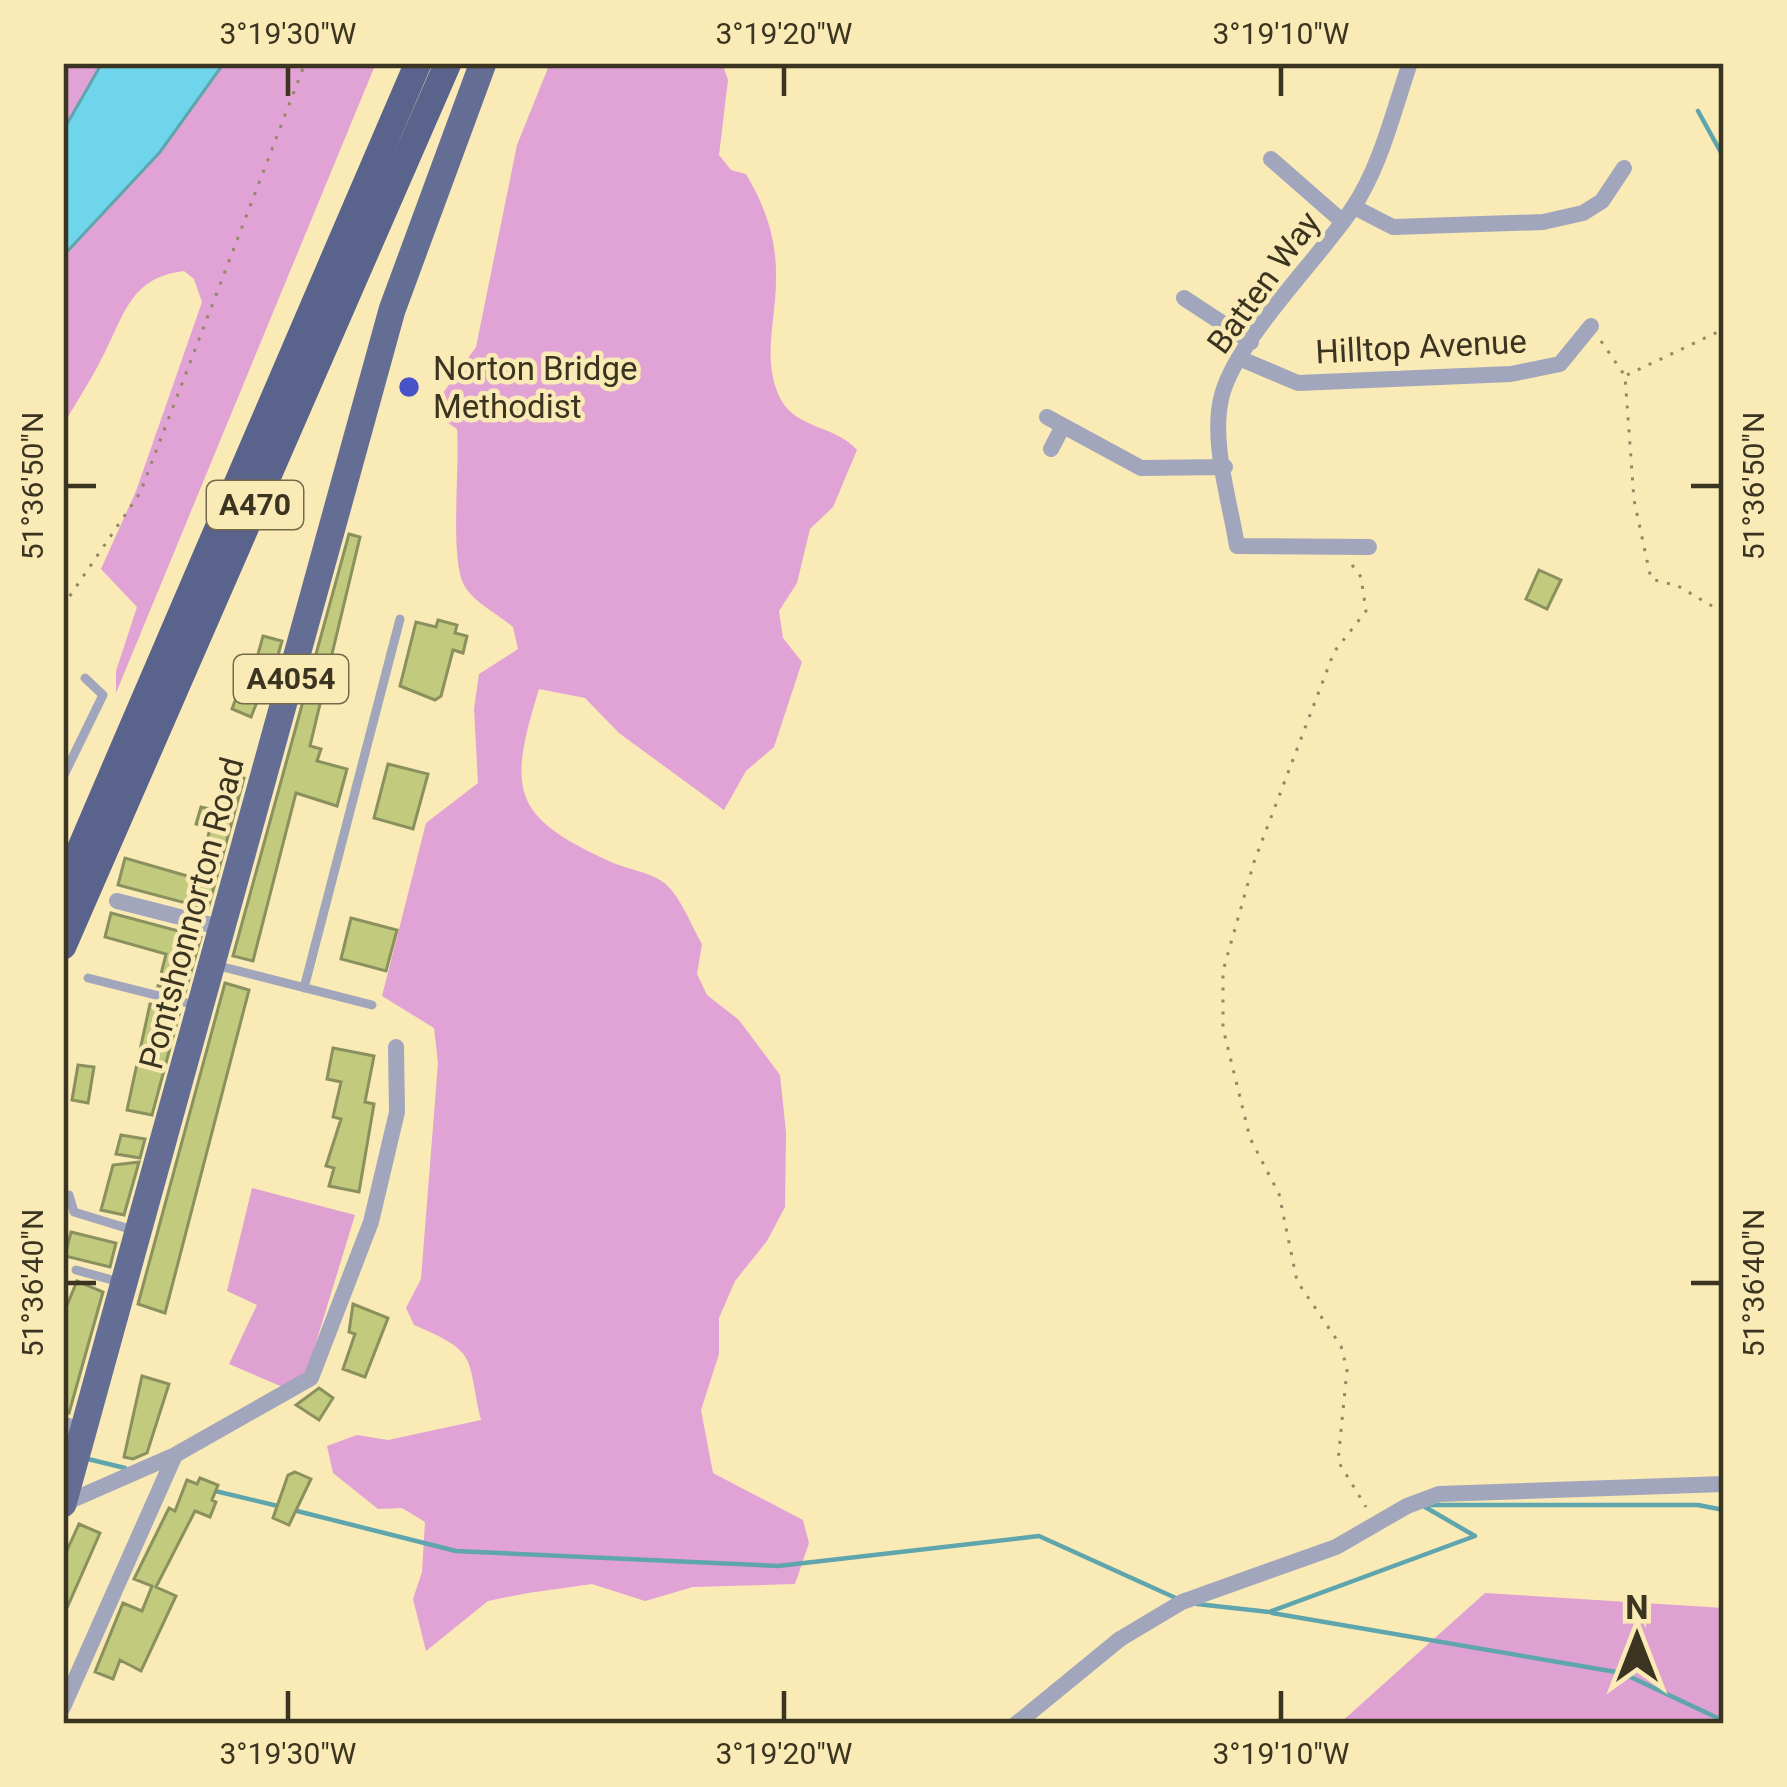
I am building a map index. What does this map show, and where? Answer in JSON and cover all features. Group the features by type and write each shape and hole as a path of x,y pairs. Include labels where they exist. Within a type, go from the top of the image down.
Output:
{"highway":[{"name":"A470","path":"63,889 418,63"},
{"name":"A470","path":"63,946 448,63"}],"main road":[{"name":"Pontshonnorton Road","path":"125,1294 392,310 483,63"},
{"name":"A4054","path":"63,1504 75,1429 125,1294"}],"street":[{"name":"Batten Way","path":"1369,547 1237,546 1220,405 1246,350 1354,206 1374,169 1410,63"},
{"path":"1271,159 1343,222"},
{"path":"1354,206 1394,226 1543,222 1602,201 1624,168"},
{"name":"Hilltop Avenue","path":"1184,298 1246,350 1298,383 1511,374 1560,364 1591,326"},
{"path":"1051,449 1055,422 1141,469 1225,467"},
{"path":"117,901 224,928"},
{"path":"63,1504 175,1455 311,1378 371,1222 397,1112 396,1047"},
{"path":"63,1707 175,1455"},
{"path":"1016,1724 1120,1640 1182,1602 1336,1547 1439,1494 1724,1484"}],"lane":[{"path":"304,988 400,619"},
{"path":"63,777 97,718 103,694 85,679"},
{"path":"214,965 372,1005"},
{"path":"88,978 203,1007"},
{"path":"70,1196 74,1212 142,1233"},
{"path":"76,1270 125,1294"}],"path":[{"path":"63,605 140,494 305,63"},
{"path":"1591,326 1625,376 1634,500 1651,579 1678,586 1724,613"},
{"path":"1625,376 1724,329"},
{"path":"1369,547 1347,559 1360,577 1366,611 1334,652 1254,862 1223,971 1222,1028 1250,1138 1279,1194 1297,1281 1341,1346 1346,1370 1338,1461 1373,1526"}],"shaded area":[{"path":"63,63 102,63 63,131"},
{"path":"224,63 376,63 116,693 116,671 137,607 101,569 136,491 202,302 194,279 184,271 167,274 143,288 127,308 63,425 63,256 159,152"},
{"path":"550,63 722,63 728,80 719,155 731,170 746,174 765,212 775,251 771,356 775,385 797,417 857,450 833,507 810,529 797,583 779,611 783,638 802,662 774,747 746,771 724,810 619,733 585,698 539,689 523,753 526,797 536,815 578,846 669,887 702,944 697,974 707,995 739,1020 780,1075 786,1132 785,1207 767,1241 735,1281 719,1318 719,1354 701,1410 713,1473 803,1520 809,1543 795,1584 693,1587 645,1601 592,1584 528,1593 488,1601 426,1651 413,1599 422,1572 425,1522 402,1508 378,1509 333,1473 327,1446 357,1435 388,1440 481,1420 467,1359 450,1343 414,1325 406,1308 421,1279 438,1063 434,1028 382,996 426,823 478,783 474,709 479,674 518,649 513,627 479,602 463,583 456,532 457,429 441,418 443,393 476,347 517,145"},
{"path":"252,1188 355,1215 307,1372 285,1388 229,1364 257,1305 227,1291"},
{"path":"1485,1593 1724,1608 1724,1724 1339,1724"}],"water":[{"path":"102,63 224,63 160,152 63,256 63,131"}],"building":[{"path":"349,534 360,537 310,746 321,749 317,761 347,769 337,806 296,793 253,961 233,956"},
{"path":"1539,570 1561,580 1547,609 1526,599"},
{"path":"438,620 457,625 455,633 467,636 463,653 453,650 441,696 435,700 400,686 416,622 436,627"},
{"path":"263,636 282,641 271,680 266,679 251,717 232,709 244,677 251,679"},
{"path":"388,764 428,774 413,829 374,818"},
{"path":"225,773 244,778 208,909 118,885 125,858 198,879 210,828 196,824 201,807 214,810"},
{"path":"111,913 201,937 185,993 158,986 166,954 105,937"},
{"path":"351,918 397,930 386,971 341,959"},
{"path":"225,983 249,990 165,1313 138,1304"},
{"path":"150,1004 180,1011 152,1115 127,1110"},
{"path":"333,1048 374,1056 365,1102 374,1104 359,1192 329,1186 334,1168 326,1166 341,1119 333,1117 341,1082 327,1079"},
{"path":"78,1065 94,1067 88,1103 72,1100"},
{"path":"121,1135 145,1139 140,1158 116,1154"},
{"path":"139,1162 124,1215 101,1210 113,1165"},
{"path":"71,1232 116,1243 110,1267 65,1256"},
{"path":"77,1281 103,1292 69,1413 63,1411 63,1315"},
{"path":"353,1304 388,1318 365,1377 343,1369 355,1334 349,1332"},
{"path":"142,1376 169,1384 147,1453 133,1459 124,1457"},
{"path":"319,1388 333,1398 319,1420 296,1405"},
{"path":"295,1472 311,1479 289,1525 273,1518 288,1475"},
{"path":"200,1478 218,1485 212,1500 216,1502 210,1517 195,1511 156,1587 176,1596 141,1671 120,1660 113,1679 95,1672 123,1603 142,1611 152,1586 134,1579 169,1508 175,1511 187,1480 197,1484"},
{"path":"79,1524 100,1533 63,1617 63,1559"}],"waterway":[{"path":"1698,111 1724,158"},
{"path":"88,1459 125,1468"},
{"path":"211,1490 282,1507"},
{"path":"1430,1505 1698,1505 1724,1510"},
{"path":"1197,1604 1269,1612 1475,1536 1425,1507"},
{"path":"293,1510 456,1551 778,1566 1039,1536 1178,1599"},
{"path":"1272,1613 1622,1673 1724,1721"}],"place":[{"name":"Norton Bridge Methodist","path":"409,387"}]}
